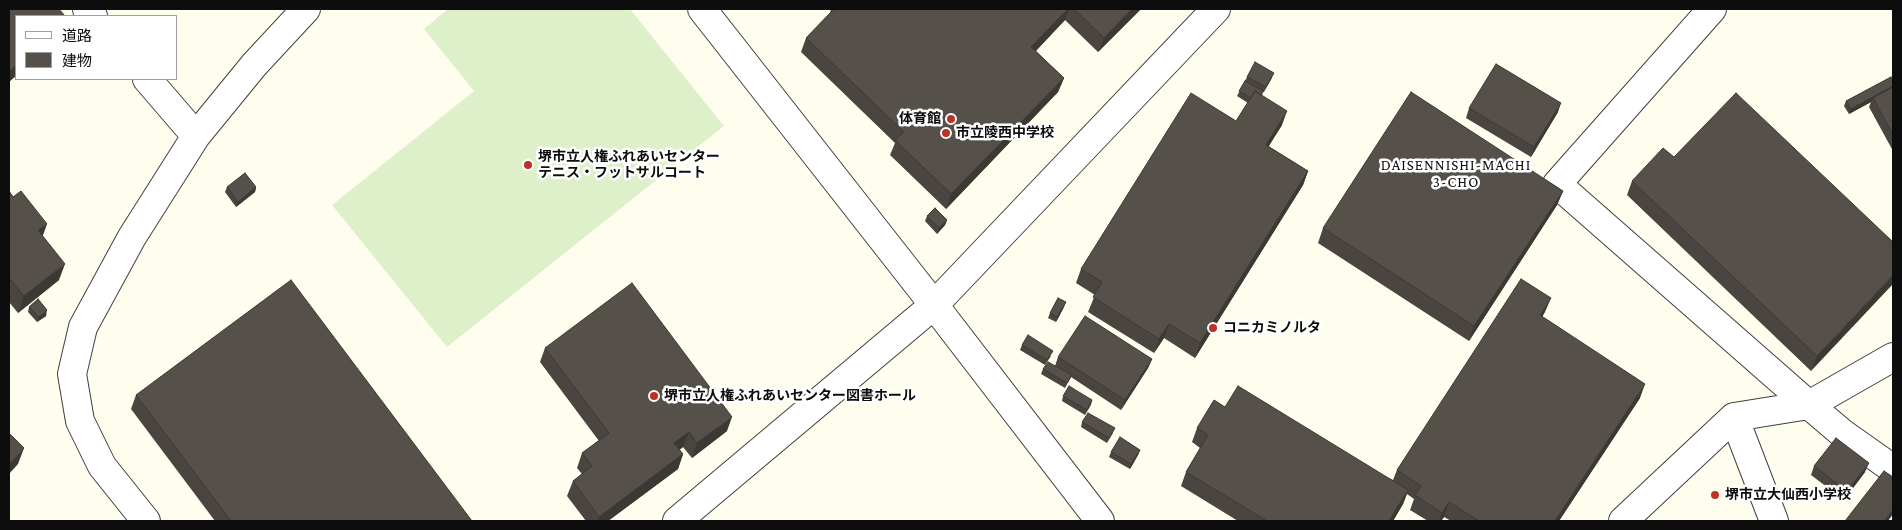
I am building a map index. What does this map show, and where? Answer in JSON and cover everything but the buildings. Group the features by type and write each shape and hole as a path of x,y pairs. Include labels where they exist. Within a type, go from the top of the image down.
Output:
{"street":[{"path":"146,521 102,466 80,421 72,374 83,327 132,238 196,136 254,65 306,9"},
{"path":"702,9 934,305 1100,521"},
{"path":"677,521 934,305 1216,9"},
{"path":"1712,9 1557,184 1809,405 1842,433 1893,470"},
{"path":"148,80 196,136"},
{"path":"1623,521 1734,417 1809,405 1893,357"},
{"path":"1734,417 1774,521"}],"green space":[{"name":"堺市立人権ふれあいセンター テニス・フットサルコート","path":"448,9 630,9 724,126 447,347 332,205 474,91 424,29"}],"place":[{"name":"体育館","path":"951,119"},
{"name":"市立陵西中学校","path":"946,133"},
{"name":"堺市立人権ふれあいセンター テニス・フットサルコート","path":"528,165"},
{"name":"コニカミノルタ","path":"1213,328"},
{"name":"堺市立人権ふれあいセンター図書ホール","path":"654,396"},
{"name":"堺市立大仙西小学校","path":"1715,495"}],"district":[{"name":"DAISENNISHI-MACHI 3-CHO","path":"1456,174"}]}
